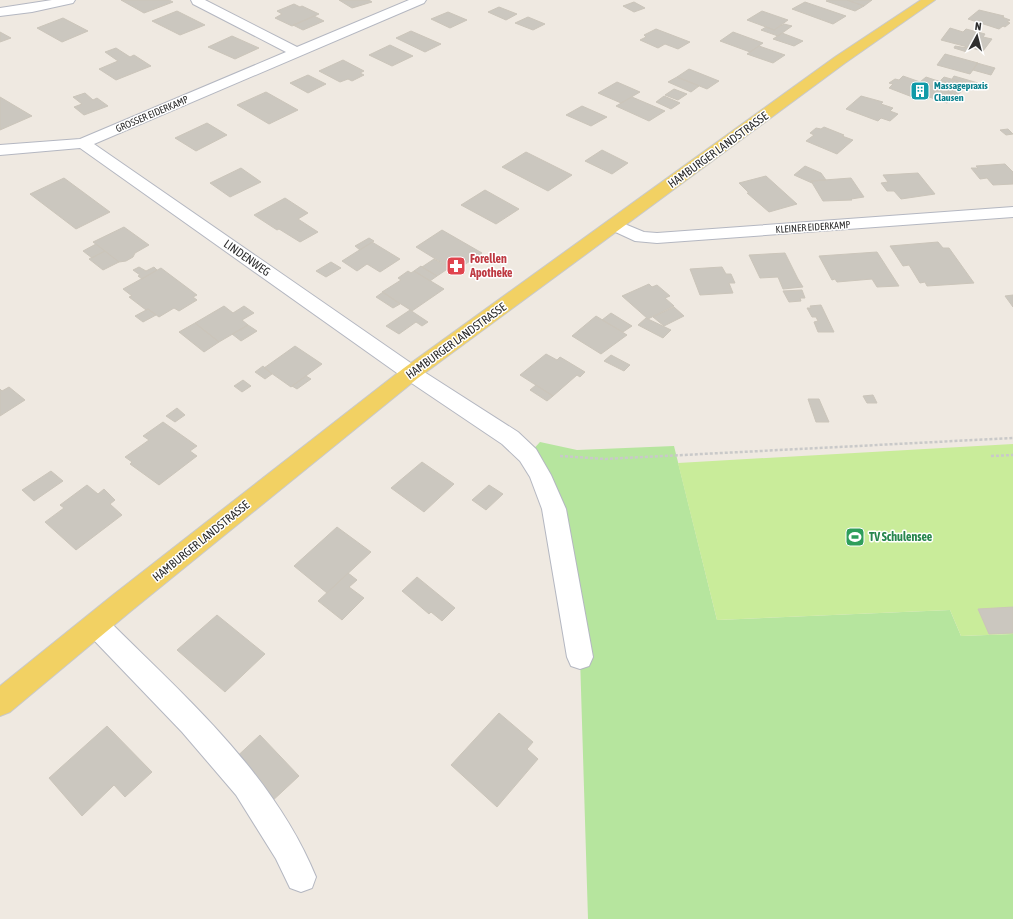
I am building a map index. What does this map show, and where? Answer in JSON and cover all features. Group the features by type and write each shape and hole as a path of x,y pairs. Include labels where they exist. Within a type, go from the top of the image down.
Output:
{"main road":[{"name":"HAMBURGER LANDSTRASSE","path":"0,703 411,373 840,60 929,0"}],"street":[{"path":"0,12 32,8 68,0"},
{"name":"GROSSER EIDERKAMP","path":"0,150 83,143 420,0"},
{"path":"197,1 298,53"},
{"name":"LINDENWEG","path":"83,143 411,373 510,438 528,455 540,475 554,509 580,657"},
{"name":"KLEINER EIDERKAMP","path":"615,225 642,237 657,238 1013,212"},
{"path":"96,625 192,723 246,785 287,848 301,877"}],"path":[{"path":"528,455 605,459 1013,438"},
{"path":"992,456 1013,455"}],"green space":[{"path":"540,442 577,450 674,446 717,620 950,610 961,636 1013,634 1013,919 588,919 580,657 554,509 528,455"},
{"name":"TV Schulensee","path":"1013,444 1013,634 961,636 950,610 717,620 678,463"}],"building":[{"path":"121,0 169,0 173,2 144,13"},
{"path":"339,0 369,0 372,2 352,8"},
{"path":"847,0 864,6 855,11 826,1"},
{"path":"847,0 872,0 864,6"},
{"path":"634,2 645,8 634,12 623,6"},
{"path":"805,2 846,16 833,24 792,9"},
{"path":"294,4 319,14 292,26 275,18 282,14 277,11"},
{"path":"499,7 517,14 506,20 488,12"},
{"path":"979,10 1004,16 1002,17 1010,20 1007,22 1010,23 999,29 968,19"},
{"path":"177,11 205,25 180,35 152,21"},
{"path":"762,11 788,20 774,30 747,20"},
{"path":"448,12 467,20 450,28 431,19"},
{"path":"314,16 324,21 303,30 293,25"},
{"path":"528,17 545,24 533,30 515,23"},
{"path":"63,18 88,31 62,42 37,28"},
{"path":"784,24 792,26 778,36 761,30 766,27 774,30"},
{"path":"950,28 963,32 966,29 985,34 983,37 992,39 983,51 941,40"},
{"path":"656,29 690,42 678,49 665,44 658,48 640,40 646,37 644,35"},
{"path":"411,31 441,44 425,52 396,38"},
{"path":"0,32 11,38 0,42"},
{"path":"733,32 763,43 750,52 720,41"},
{"path":"782,33 803,41 794,46 773,39"},
{"path":"232,36 259,48 235,59 208,47"},
{"path":"390,45 413,56 392,66 369,55"},
{"path":"759,46 785,55 773,63 747,54"},
{"path":"955,46 969,48 967,52 954,48"},
{"path":"116,48 130,57 134,55 151,66 116,80 99,69 118,61 105,52"},
{"path":"945,54 978,63 970,74 937,65"},
{"path":"343,60 364,71 360,73 364,75 352,81 348,79 340,82 319,71"},
{"path":"977,63 995,68 991,75 973,70"},
{"path":"689,69 719,81 707,89 677,77"},
{"path":"308,75 326,84 308,93 290,83"},
{"name":"Massagepraxis Clausen","path":"903,76 956,95 947,103 920,94 915,98 889,88 893,84 889,83 895,79 899,80"},
{"path":"954,76 978,83 977,85 952,79"},
{"path":"677,77 699,86 691,92 668,82"},
{"path":"926,77 966,88 957,95 920,82"},
{"path":"944,77 976,86 973,90 940,81"},
{"path":"617,82 640,92 621,103 598,93"},
{"path":"674,89 687,94 678,100 665,95"},
{"path":"266,92 298,110 269,124 237,105"},
{"path":"85,93 93,100 97,98 108,106 84,115 74,107 82,104 73,97"},
{"path":"664,96 680,103 671,109 656,102"},
{"path":"861,96 883,102 881,104 893,108 890,111 898,114 890,121 881,118 878,121 846,109"},
{"path":"0,97 32,116 0,130"},
{"path":"632,97 665,111 649,121 616,106"},
{"path":"582,106 607,117 591,126 566,115"},
{"path":"207,123 227,135 196,151 175,138"},
{"path":"824,127 853,140 837,154 806,141 814,135 810,133 816,128 821,129"},
{"path":"1008,129 1013,134 1006,135 1000,130"},
{"path":"602,150 628,163 612,174 585,161"},
{"path":"526,152 572,175 548,191 502,167"},
{"path":"1005,164 1013,172 1013,184 993,185 987,178 980,179 971,168 978,168 976,166"},
{"path":"805,166 821,173 826,180 811,181 812,183 794,175"},
{"path":"241,168 261,182 230,197 210,183"},
{"path":"918,173 935,194 901,199 894,191 887,191 881,183 888,182 883,175"},
{"path":"766,176 797,204 769,212 747,193 749,193 739,183"},
{"path":"64,178 110,212 76,229 30,194"},
{"path":"851,178 864,197 851,199 852,200 823,201 811,181"},
{"path":"485,190 519,209 496,224 461,205"},
{"path":"285,198 308,213 298,219 318,232 300,242 279,229 277,230 254,215"},
{"path":"124,227 149,245 135,253 133,257 126,261 119,262 93,242"},
{"path":"442,230 482,253 455,271 416,247"},
{"path":"369,238 374,241 360,250 355,246"},
{"path":"372,242 400,259 380,272 367,264 357,271 342,261"},
{"path":"938,242 943,248 949,248 974,283 927,286 925,282 920,283 909,265 903,266 890,246"},
{"path":"96,244 105,251 92,258 83,251"},
{"path":"105,251 119,262 103,270 89,259"},
{"path":"877,252 899,286 877,287 872,279 837,282 835,279 832,280 819,256"},
{"path":"785,253 803,287 783,289 778,277 760,278 749,255"},
{"path":"434,259 449,268 437,276 422,267"},
{"path":"331,262 341,268 326,277 316,271"},
{"path":"421,266 437,276 430,281 414,271"},
{"path":"139,267 146,271 154,267 157,270 142,279 138,276 140,275 133,270"},
{"path":"722,267 726,274 731,274 735,283 729,283 733,293 700,295 690,269"},
{"path":"161,268 197,295 193,297 197,300 179,311 174,308 159,317 148,309 146,310 129,297 132,296 123,289"},
{"path":"408,271 411,273 414,271 444,289 412,311 382,292 401,280 398,278"},
{"path":"649,284 652,287 657,285 670,296 665,298 674,306 648,319 622,296"},
{"path":"802,290 805,298 800,298 801,301 789,302 783,291"},
{"path":"383,292 400,304 393,308 376,297"},
{"path":"1013,295 1013,307 1005,296"},
{"path":"821,305 834,332 818,332 814,322 818,321 816,317 812,317 807,308 811,308 810,306"},
{"path":"224,306 233,313 244,306 254,313 242,320 248,325 219,342 195,323"},
{"path":"674,307 684,316 664,326 653,317"},
{"path":"148,309 156,315 143,322 135,316"},
{"path":"410,310 428,322 422,326 416,322 399,334 386,326"},
{"path":"611,313 632,326 623,332 602,320"},
{"path":"596,316 627,335 601,354 572,336"},
{"path":"646,318 671,330 663,338 638,325"},
{"path":"195,323 219,342 204,352 179,332"},
{"path":"248,325 257,331 241,341 232,334"},
{"path":"295,346 322,364 291,387 264,368"},
{"path":"546,354 557,360 560,357 585,372 580,377 577,375 553,396 520,375"},
{"path":"611,355 630,365 624,371 604,361"},
{"path":"263,366 272,374 265,379 255,372"},
{"path":"306,376 311,379 297,389 292,386"},
{"path":"243,380 251,386 242,392 234,386"},
{"path":"536,385 553,396 547,401 530,390"},
{"path":"9,387 25,400 0,416 0,389 2,391"},
{"path":"873,395 877,403 867,403 863,396"},
{"path":"808,399 819,399 829,422 816,422"},
{"path":"177,408 185,415 175,422 166,416"},
{"path":"163,422 197,446 190,451 197,456 159,485 130,464 132,462 125,457 149,440 143,436"},
{"path":"422,462 454,484 424,512 391,488"},
{"path":"51,471 63,481 34,501 22,490"},
{"path":"87,485 98,494 104,489 115,500 110,504 122,515 76,550 45,522 64,508 60,505"},
{"path":"489,485 503,494 486,510 472,500"},
{"path":"337,527 371,552 327,593 294,566"},
{"path":"348,573 357,580 349,587 364,598 342,620 318,601"},
{"path":"417,577 455,608 442,621 431,612 429,614 402,591"},
{"path":"1013,607 1013,633 989,634 978,609"},
{"path":"217,615 265,654 225,692 177,650"},
{"path":"499,713 533,742 527,749 538,759 497,807 451,765"},
{"path":"107,726 152,772 125,797 114,785 82,816 49,778"},
{"path":"260,735 299,776 269,804 231,762"}],"place":[{"name":"Massagepraxis Clausen","path":"920,91"},
{"name":"Forellen Apotheke","path":"456,266"},
{"name":"TV Schulensee","path":"855,537"}]}
